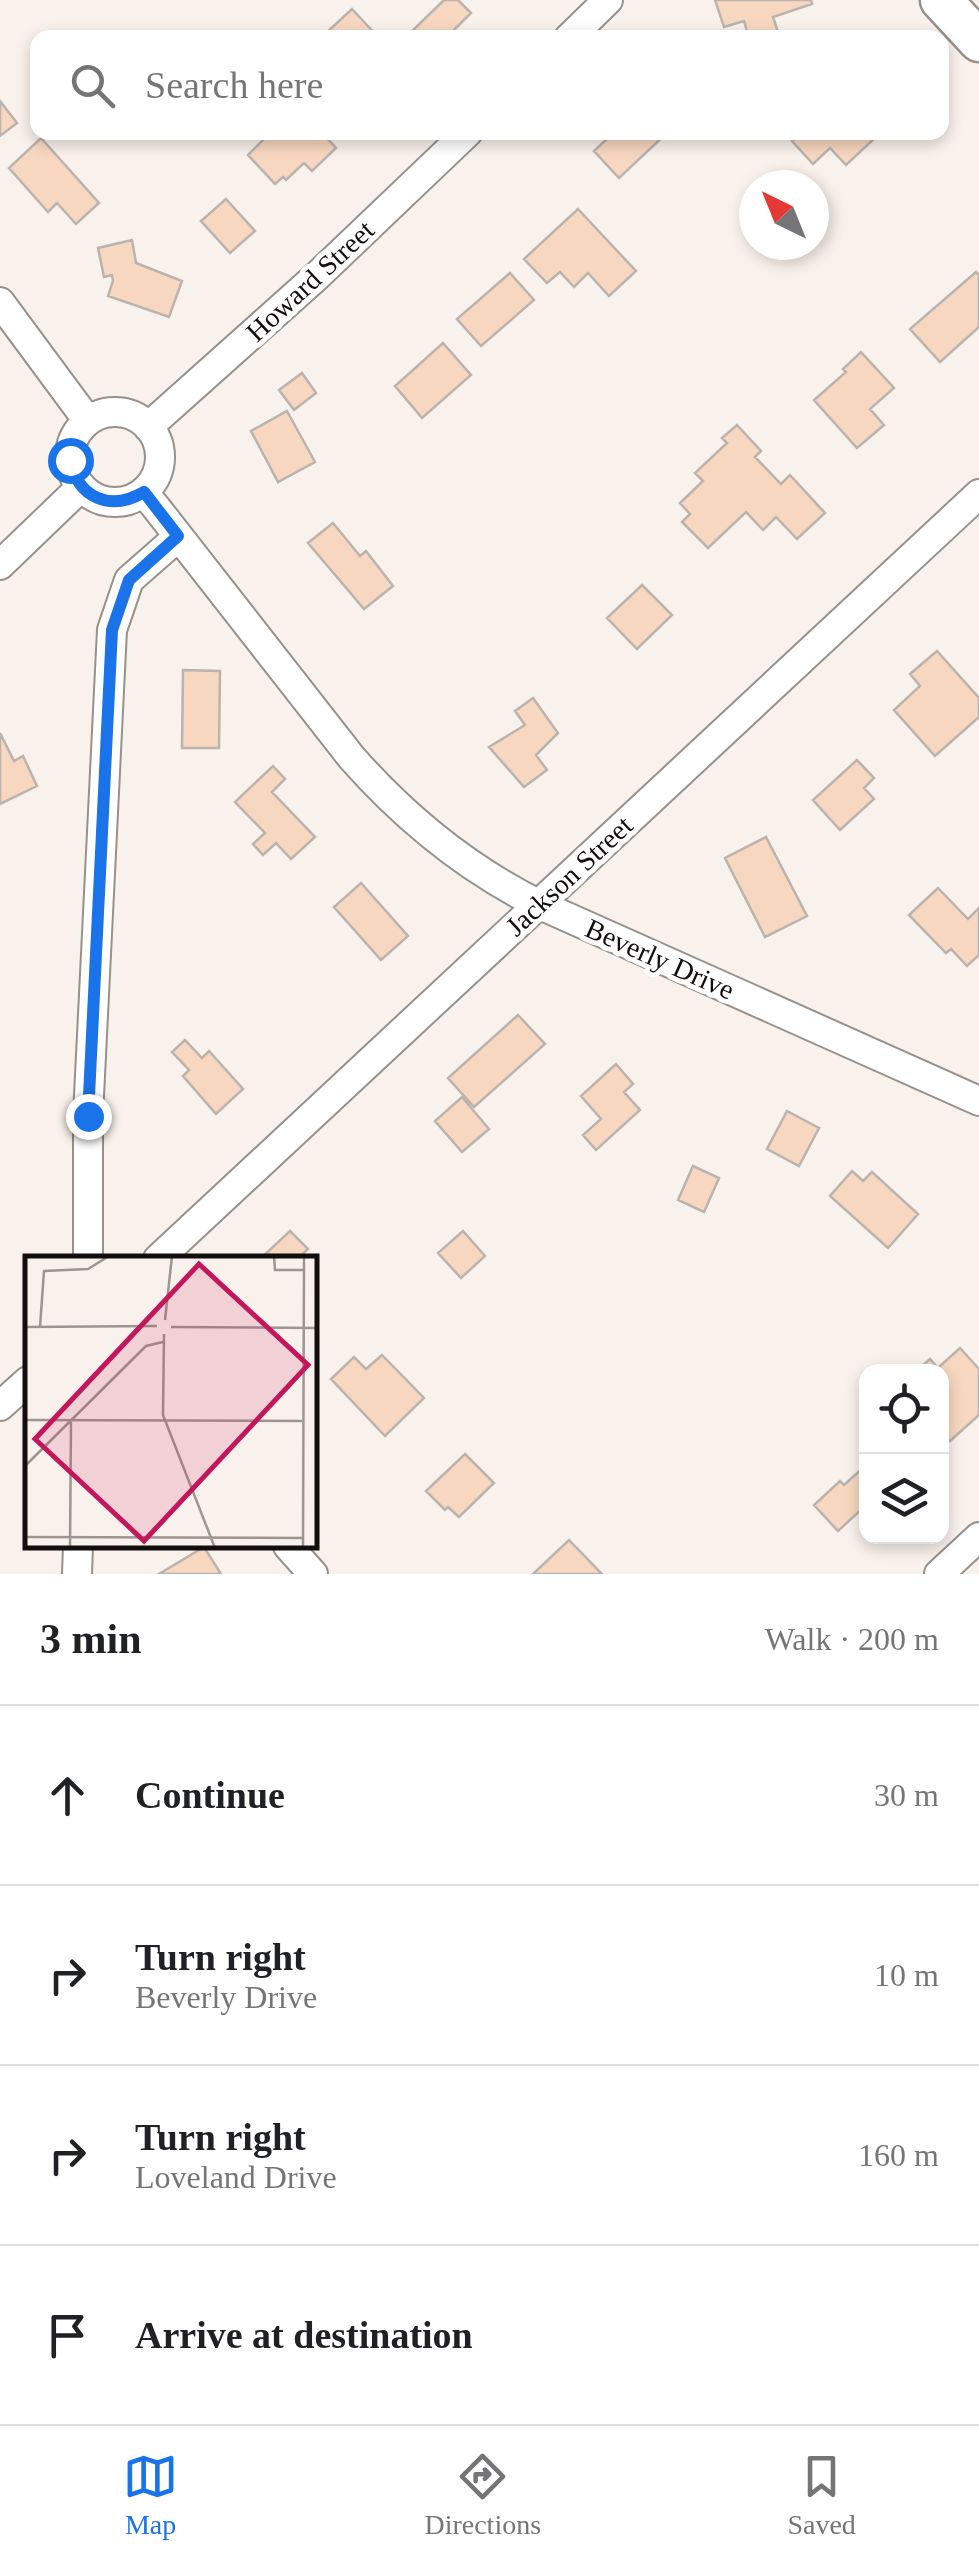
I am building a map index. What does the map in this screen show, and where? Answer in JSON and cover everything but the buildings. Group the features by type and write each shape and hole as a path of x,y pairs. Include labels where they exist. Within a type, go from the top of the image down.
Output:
{"main road":[{"path":"940,0 979,42"}],"street":[{"path":"576,30 608,0"},
{"name":"Howard Street","path":"148,427 317,276 460,140"},
{"path":"0,302 88,422"},
{"path":"112,412 138,418 148,427 160,453 159,468 144,492 118,502 92,496 80,487 70,460 78,432 88,422 112,412"},
{"path":"0,564 80,487"},
{"name":"Beverly Drive","path":"144,492 384,795 441,844 538,904 979,1101"},
{"name":"Jackson Street","path":"161,1256 979,494"},
{"path":"88,1256 88,1116 112,630 129,580 178,536"},
{"path":"0,1406 25,1384"},
{"path":"938,1574 979,1536"},
{"path":"77,1574 78,1549"},
{"path":"291,1549 313,1574"}],"route":[{"path":"70,460 80,487 92,496 118,502 144,492 178,536 129,580 112,630 88,1116"}]}
